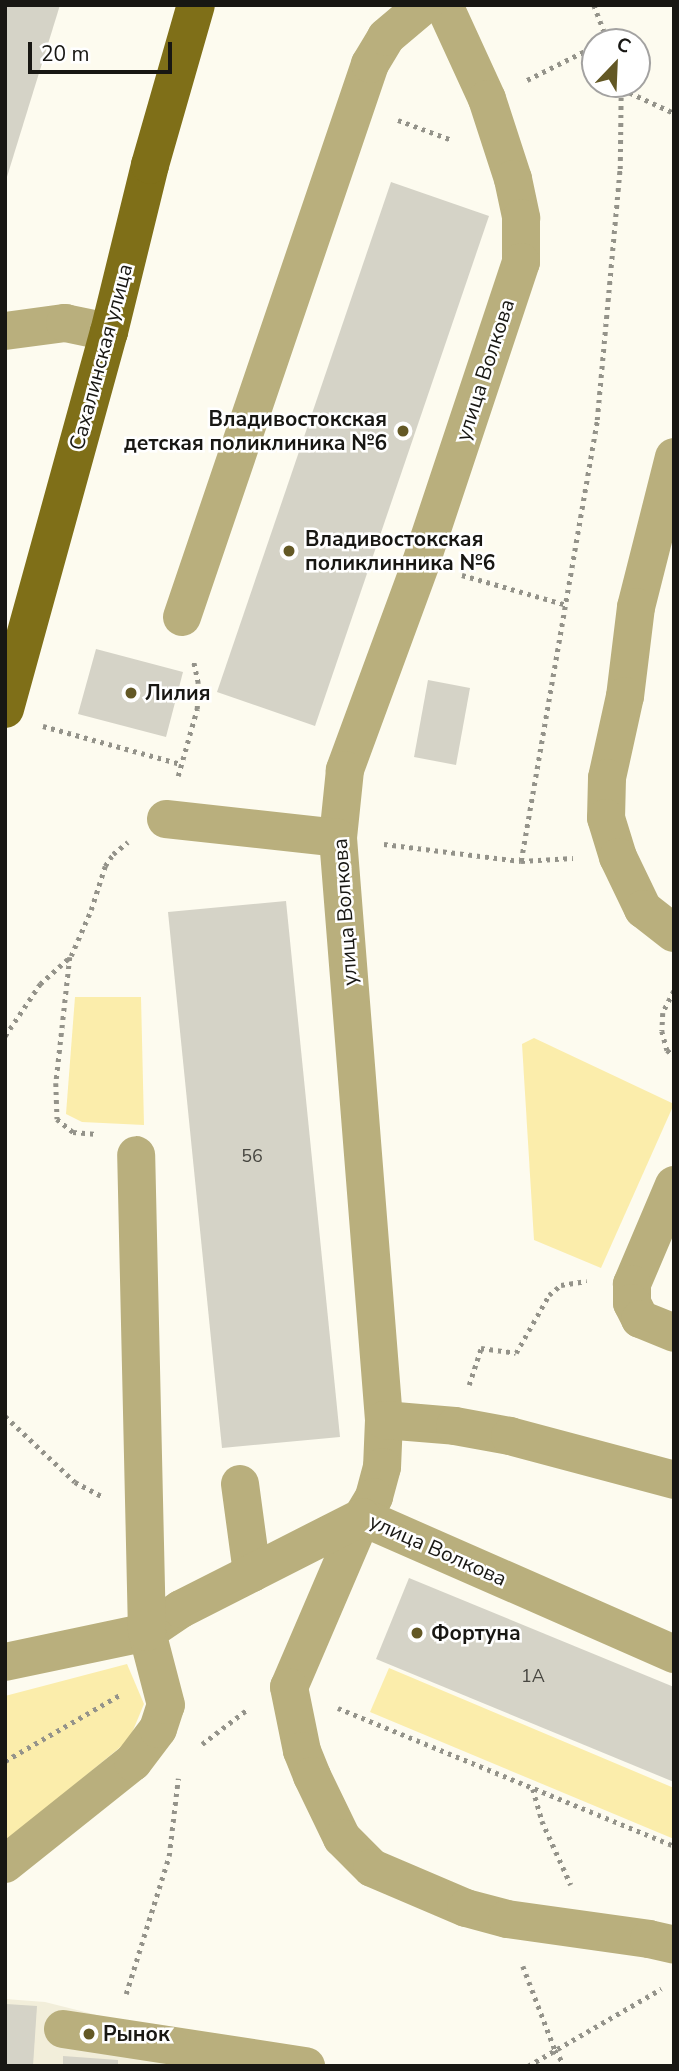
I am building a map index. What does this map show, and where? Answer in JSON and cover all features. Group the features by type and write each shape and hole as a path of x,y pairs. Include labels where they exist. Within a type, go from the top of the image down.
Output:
{"main road":[{"name":"Сахалинская улица","path":"5,709 109,332 150,165 196,5"}],"street":[{"path":"182,617 369,64 386,37 424,5"},
{"name":"улица Волкова","path":"444,5 487,99 506,159 521,218 521,262 421,563 345,769 338,838 384,1420 383,1466 374,1497 362,1517 674,1654"},
{"path":"5,331 65,323 109,332"},
{"path":"674,457 636,607 625,696 607,778 606,818 618,857 643,909 674,933"},
{"path":"166,819 338,838"},
{"path":"5,1864 133,1762 153,1737 166,1705 147,1632 136,1155"},
{"path":"674,1185 632,1284 632,1303 640,1319 674,1333"},
{"path":"384,1420 455,1426 571,1451 674,1480"},
{"path":"240,1484 252,1573"},
{"path":"5,1662 147,1632 181,1609 362,1517"},
{"path":"362,1517 289,1687 302,1751 342,1838 354,1853 372,1868 466,1908 507,1919 649,1938 674,1945"},
{"path":"63,2029 306,2066"}],"path":[{"path":"594,5 602,28"},
{"path":"487,99 581,53"},
{"path":"338,838 521,861 597,420 620,169 622,98"},
{"path":"644,98 674,113"},
{"path":"354,104 506,159"},
{"path":"421,563 564,604"},
{"path":"136,1155 136,1143 127,1135 73,1132 57,1119 56,1083 71,956 113,854 123,844 157,828 166,819 197,709 198,683 182,617"},
{"path":"84,737 181,764"},
{"path":"5,1036 40,984 71,956"},
{"path":"674,991 663,1013 662,1031 667,1050 674,1056"},
{"path":"455,1426 481,1348 516,1353 549,1295 561,1285 591,1281 632,1284"},
{"path":"5,1416 75,1482 144,1519"},
{"path":"289,1687 674,1846"},
{"path":"113,2035 169,1856 178,1772"},
{"path":"533,1788 542,1821 595,1931"},
{"path":"507,1919 555,2050 565,2066"},
{"path":"528,2066 662,1988"}],"shaded area":[{"path":"75,997 141,997 144,1125 82,1122 66,1114"},
{"path":"534,1038 674,1104 601,1268 534,1240 522,1044"},
{"path":"127,1664 144,1704 129,1740 5,1842 5,1696"},
{"path":"389,1668 674,1788 674,1839 370,1712"},
{"name":"Рынок","path":"5,1999 45,2002 299,2066 5,2066"}],"building":[{"path":"5,5 60,5 6,180 5,180"},
{"path":"391,182 489,216 315,726 217,692"},
{"name":"Лилия","path":"96,649 183,672 166,737 78,714"},
{"path":"428,680 470,688 456,765 414,757"},
{"path":"286,901 340,1437 222,1448 168,912"},
{"path":"409,1578 674,1687 674,1782 376,1659"},
{"path":"6,2004 37,2006 33,2066 5,2066"},
{"path":"63,2056 118,2060 118,2066 63,2066"}],"place":[{"name":"Владивостокская детская поликлиника №6","path":"403,431"},
{"name":"Владивостокская поликлинника №6","path":"289,551"},
{"name":"Лилия","path":"131,693"},
{"name":"Фортуна","path":"417,1633"},
{"name":"Рынок","path":"89,2034"}]}
